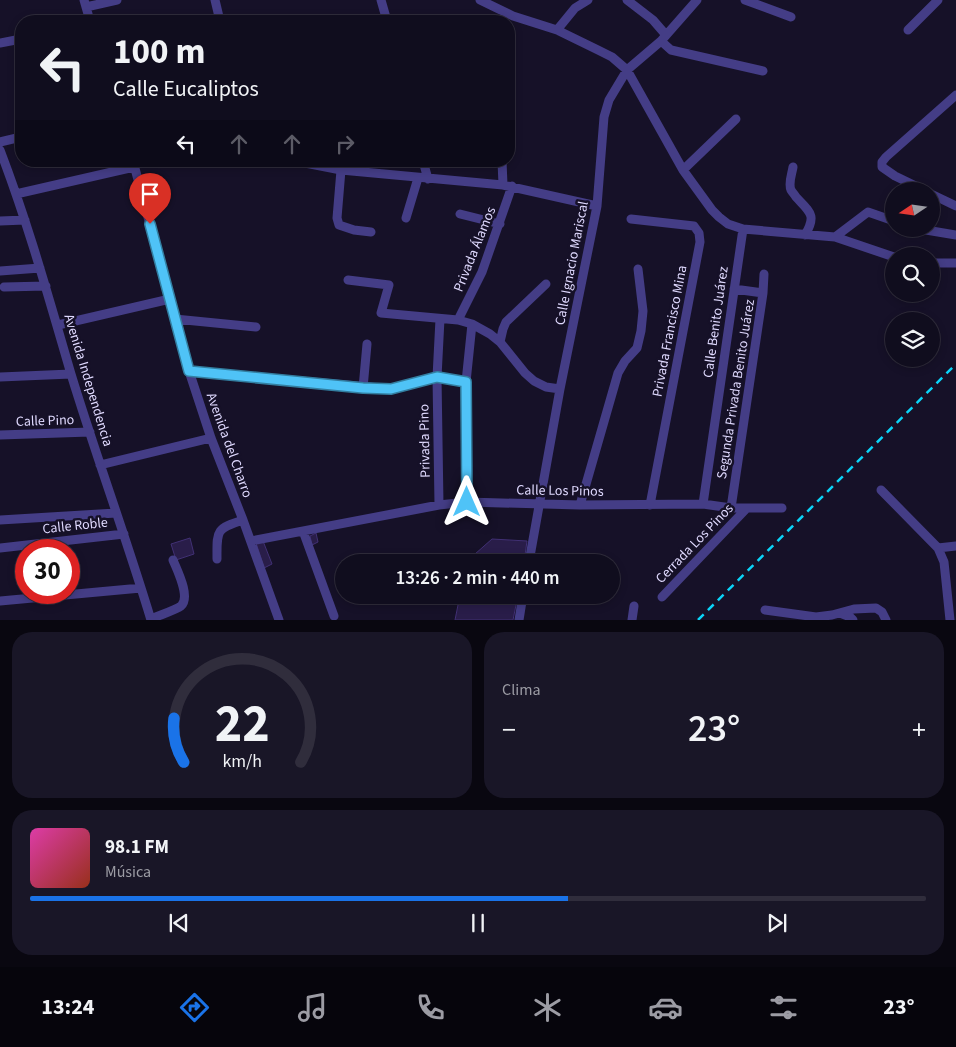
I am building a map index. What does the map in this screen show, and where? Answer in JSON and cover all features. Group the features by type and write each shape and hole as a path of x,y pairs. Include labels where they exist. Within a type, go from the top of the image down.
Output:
{"street":[{"path":"85,4 117,0"},
{"path":"215,0 219,15"},
{"path":"381,0 385,15"},
{"path":"480,0 502,15"},
{"path":"557,30 575,8 588,0"},
{"path":"628,0 654,20 671,50 763,71"},
{"name":"Calle Ignacio Mariscal","path":"530,554 560,389 597,206 604,117 609,100 626,70 663,38 697,0"},
{"path":"745,0 790,18"},
{"path":"908,30 938,0"},
{"path":"515,22 557,30 612,57 626,70 683,170 712,210 728,224 743,229 835,237 885,254"},
{"path":"0,43 15,40"},
{"path":"907,182 882,168 882,162 956,95"},
{"path":"683,170 736,119"},
{"path":"0,142 15,138"},
{"name":"Avenida Independencia","path":"0,150 25,220 100,465 151,619"},
{"path":"16,194 121,167"},
{"name":"Avenida del Charro","path":"134,167 189,371 279,620"},
{"path":"326,167 423,178 502,184 597,206"},
{"path":"406,218 423,178 423,167"},
{"path":"502,167 502,184"},
{"path":"793,167 790,183 792,191 812,217 811,225 805,234"},
{"path":"341,170 337,218 339,225 354,230 371,232"},
{"name":"Privada Álamos","path":"458,320 482,272 512,186"},
{"path":"940,198 956,206"},
{"path":"835,237 868,212 885,218"},
{"path":"460,214 500,224"},
{"name":"Privada Francisco Mina","path":"631,219 694,226 699,233 700,242 650,505"},
{"path":"0,221 25,220"},
{"name":"Calle Benito Juárez","path":"703,504 743,229"},
{"path":"940,232 956,235"},
{"path":"940,263 956,263"},
{"path":"0,271 40,268"},
{"name":"Privada Francisco Mina","path":"580,505 618,373 636,348 641,331 643,311 638,269"},
{"name":"Segunda Privada Benito Juárez","path":"731,508 763,293 764,274"},
{"path":"348,280 389,285 381,313 458,320 472,324 500,342 534,382 546,387 560,389"},
{"path":"500,342 506,322 546,284"},
{"path":"4,287 46,286"},
{"path":"734,289 763,293"},
{"path":"58,325 170,299"},
{"path":"175,319 256,327"},
{"name":"Privada Pino","path":"439,505 437,377 440,319"},
{"path":"467,502 466,382 472,324"},
{"path":"363,388 367,344"},
{"path":"189,371 363,388 391,389 437,377 466,382"},
{"path":"0,377 72,374"},
{"name":"Calle Pino","path":"0,435 90,432"},
{"path":"100,465 212,438"},
{"path":"881,490 938,548 944,562 950,620"},
{"name":"Calle Los Pinos","path":"251,541 439,505 467,502 580,505 703,504 731,508 782,508"},
{"name":"Cerrada Los Pinos","path":"662,598 747,508"},
{"path":"0,520 116,512"},
{"path":"217,559 220,530 225,526 243,520"},
{"path":"303,531 334,616"},
{"name":"Calle Roble","path":"0,548 124,534"},
{"path":"938,548 956,546"},
{"path":"151,619 181,606 184,600 185,593 173,560"},
{"path":"0,602 141,588"},
{"path":"519,620 522,604"},
{"path":"632,620 634,606"},
{"path":"765,610 816,617 854,609 876,608 882,612 886,620"},
{"path":"839,613 853,620"}],"building":[{"path":"316,533 318,542 312,545 310,536"},
{"path":"190,538 194,554 176,560 171,544"},
{"path":"492,539 527,541 525,554 475,554"},
{"path":"263,541 272,564 264,568 256,543"},
{"path":"458,604 516,604 513,620 455,620"}],"railway":[{"path":"698,620 956,364"}],"route":[{"path":"150,224 189,371 363,388 391,389 437,377 466,382 467,502"}]}
